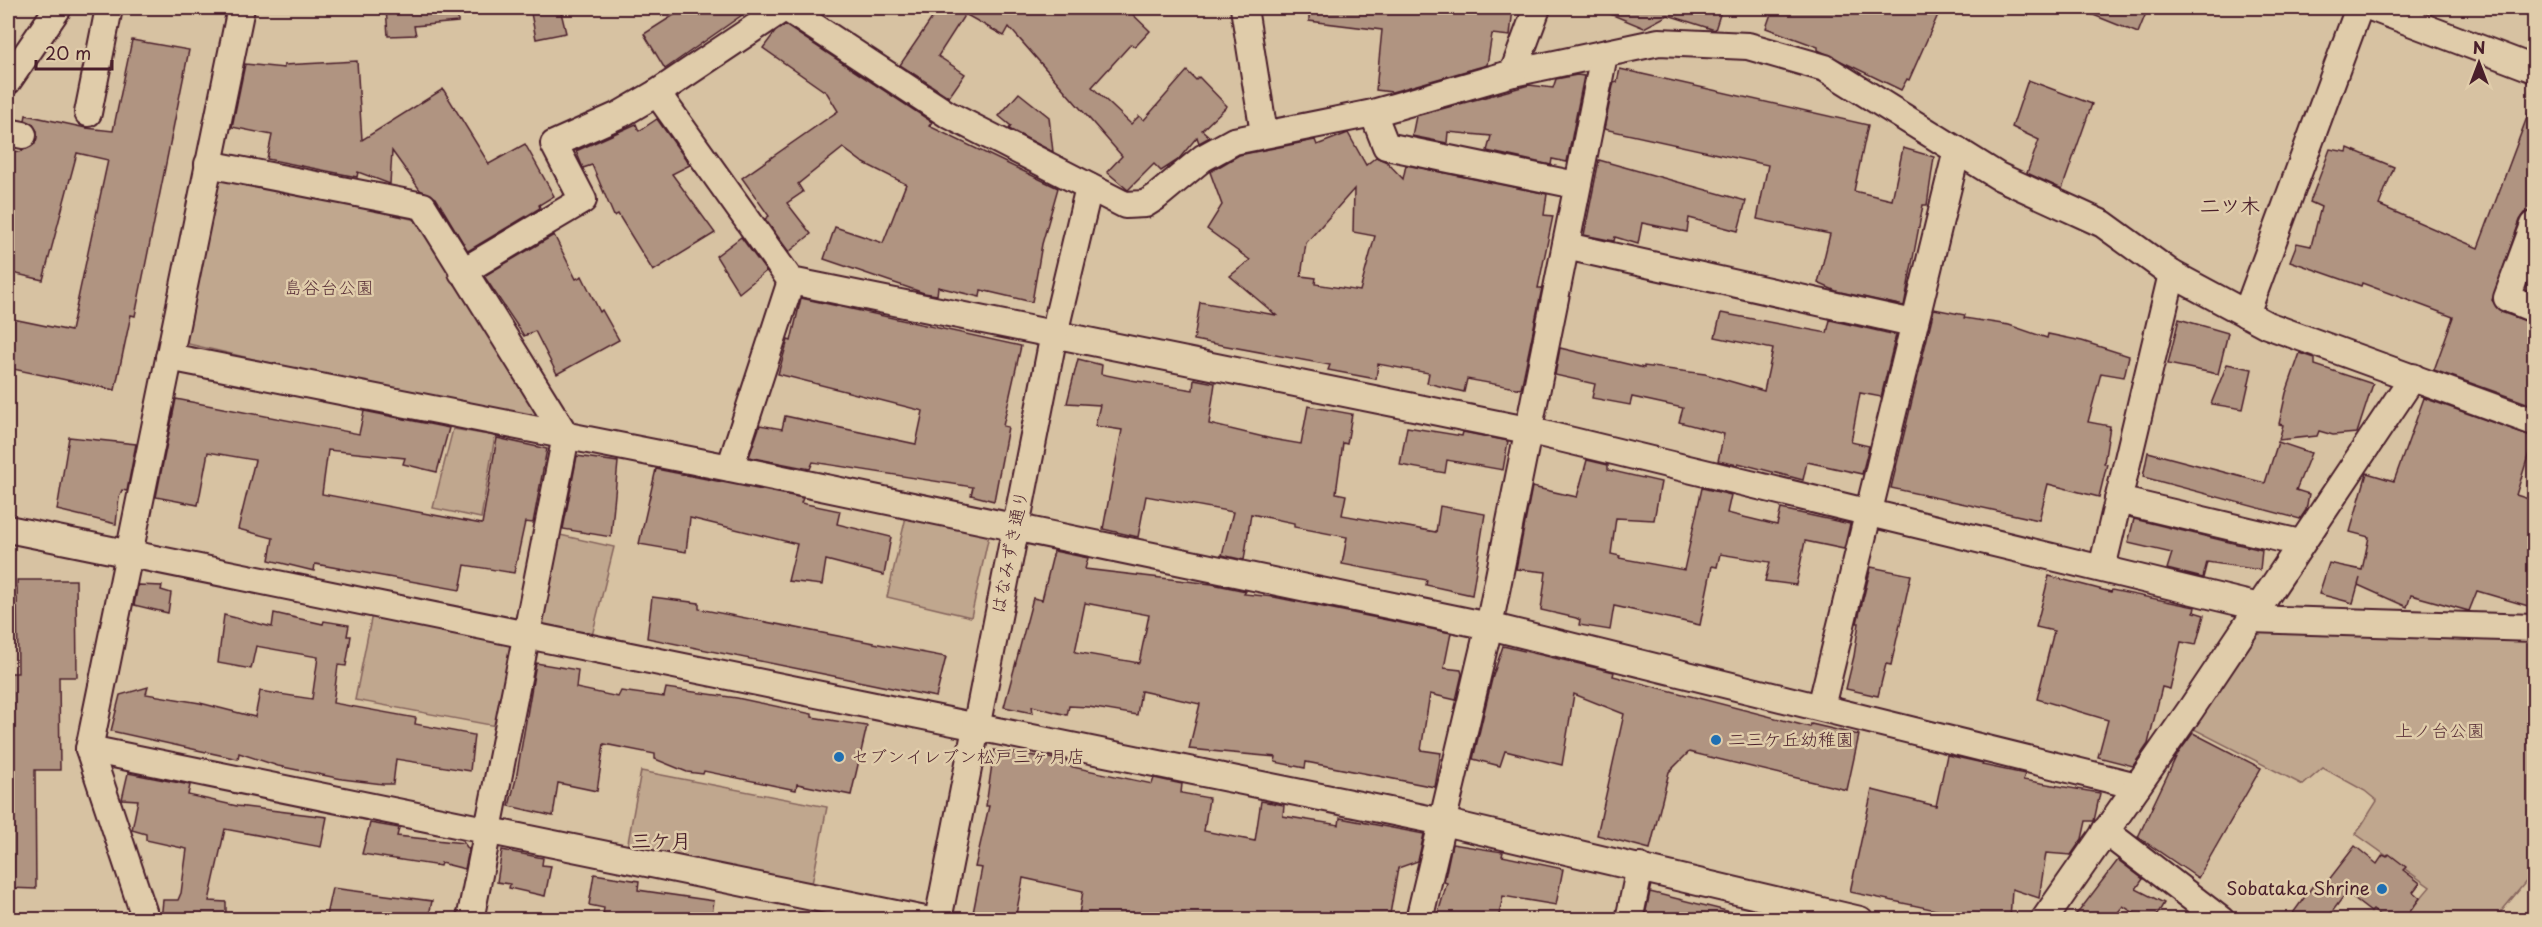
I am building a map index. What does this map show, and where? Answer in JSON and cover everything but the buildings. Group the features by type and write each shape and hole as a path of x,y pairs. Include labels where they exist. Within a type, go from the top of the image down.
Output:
{"street":[{"path":"8,81 58,8"},
{"path":"88,113 109,8"},
{"path":"146,920 89,749 238,8"},
{"path":"462,272 583,200 554,144 621,114 657,93 785,8 946,114 1125,206 1145,204 1203,158 1234,141 1263,133 1373,113 1513,73 1659,42 1748,46 1825,68 1998,176 2103,224 2172,274 2267,325 2535,422"},
{"path":"1244,8 1263,133"},
{"path":"1513,73 1537,8"},
{"path":"2246,314 2359,8"},
{"path":"2373,8 2535,69"},
{"path":"1419,920 1490,626 1527,430 1604,55"},
{"path":"657,93 791,281 1527,430 1868,514 2102,568 2255,613 2535,628"},
{"path":"1373,113 1386,146 1576,185"},
{"path":"1821,707 1957,150"},
{"path":"208,164 423,206 566,436 470,920"},
{"name":"はなみずき通り","path":"938,920 1054,333 1089,187"},
{"path":"2535,225 2507,298 2535,309"},
{"path":"1566,246 1913,323"},
{"path":"2102,568 2172,274"},
{"path":"730,468 791,281"},
{"path":"169,357 730,468 1490,626 2137,786"},
{"path":"2044,920 2255,613 2413,377"},
{"path":"2118,500 2300,543"},
{"path":"8,529 1443,822 1860,920"},
{"path":"89,749 925,920"},
{"path":"2105,831 2221,920"},
{"path":"1629,920 1640,867"}],"green space":[{"name":"島谷台公園","path":"216,174 420,221 547,427 180,342"},
{"path":"453,429 495,436 481,518 433,508"},
{"path":"906,517 989,535 971,617 887,597"},
{"path":"560,535 614,547 591,640 534,629"},
{"path":"372,614 519,642 501,727 355,700"},
{"name":"上ノ台公園","path":"2263,632 2534,637 2534,872 2495,919 2403,919 2430,887 2356,834 2377,801 2365,791 2323,768 2303,785 2192,728 2252,638"},
{"path":"641,771 827,807 812,884 627,848"}],"place":[{"name":"二三ケ丘幼稚園","path":"1716,740"},
{"name":"セブンイレブン松戸三ヶ月店","path":"839,757"},
{"name":"Sobataka Shrine","path":"2382,889"}],"district":[{"name":"二ツ木","path":"2230,206"},
{"name":"三ケ月","path":"661,841"}]}
